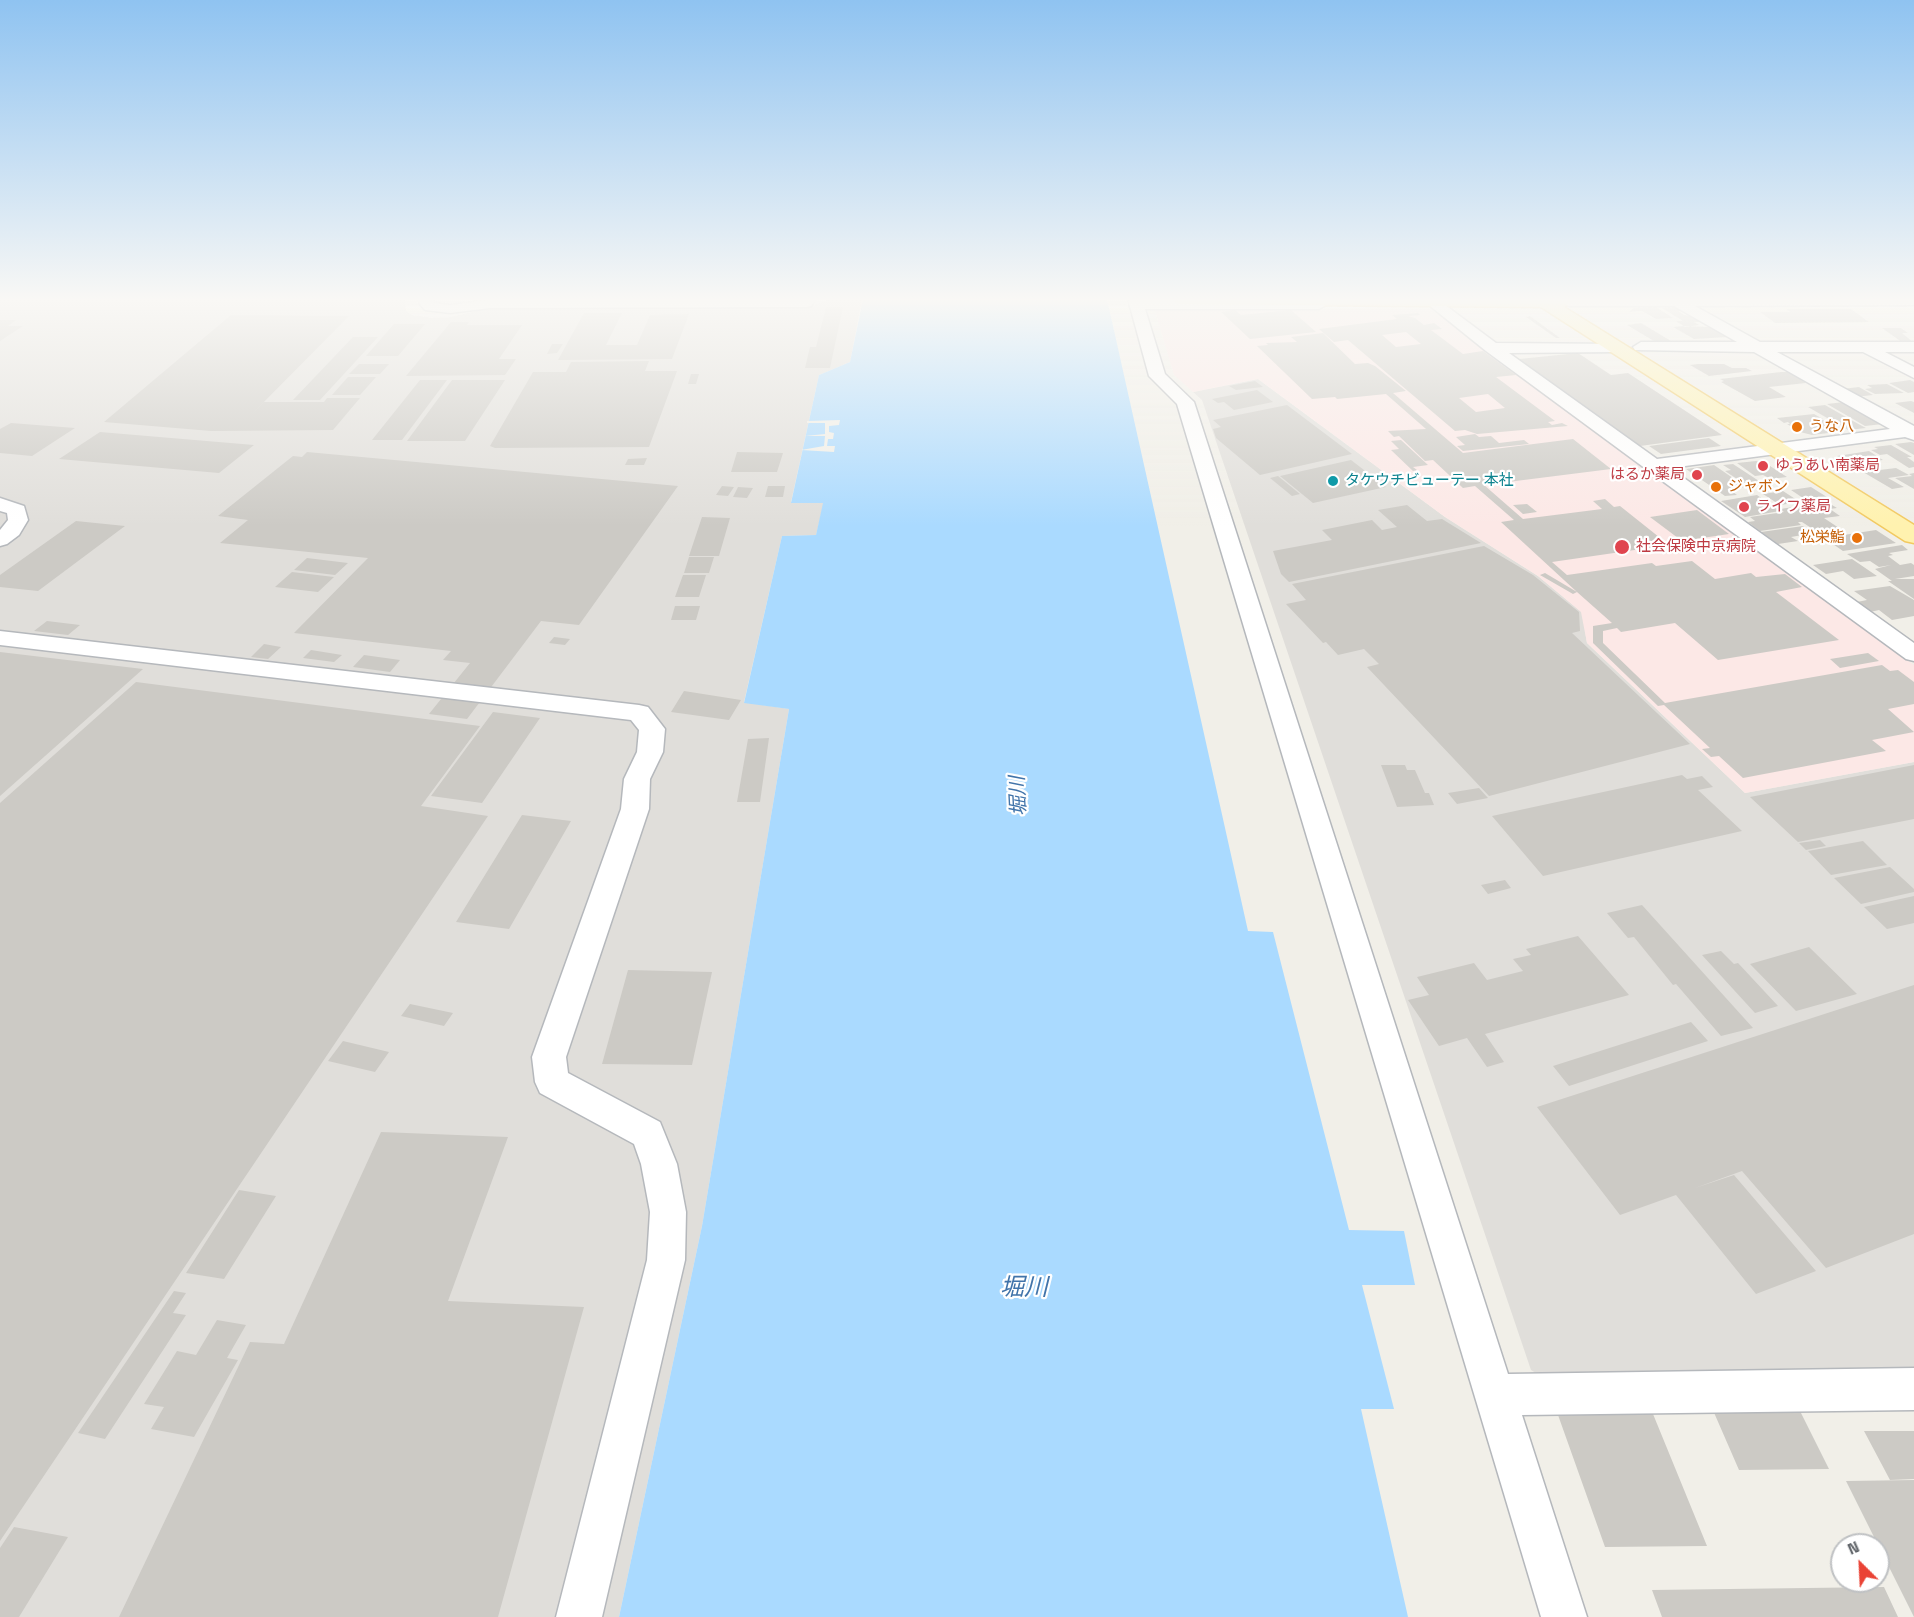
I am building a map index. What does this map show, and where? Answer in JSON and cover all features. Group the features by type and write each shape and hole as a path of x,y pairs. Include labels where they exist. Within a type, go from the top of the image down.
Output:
{"main road":[{"path":"1663,374 1914,518"},
{"path":"1682,374 1914,536"}],"street":[{"path":"1157,374 1185,402 1284,727 1564,1617"},
{"path":"1528,374 1914,654"},
{"path":"1806,374 1912,433"},
{"path":"1653,465 1912,433"},
{"path":"0,504 16,510 18,520 12,531 0,540"},
{"path":"0,639 639,713 652,729 650,752 637,779 635,809 549,1057 552,1082 648,1133 659,1164 668,1212 666,1260 579,1617"},
{"path":"1495,1395 1914,1389"}],"shaded area":[{"path":"0,374 820,374 791,502 824,503 816,535 782,536 744,702 789,709 702,1226 619,1617 0,1617"},
{"name":"社会保険中京病院","path":"1518,374 1914,665 1914,762 1745,793 1587,643 1581,612 1538,576 1445,517 1258,379 1193,392 1174,375"},
{"path":"1258,379 1445,517 1538,576 1582,612 1587,643 1745,793 1914,762 1914,1376 1546,1379 1531,1370 1202,400 1193,392"}],"water":[{"name":"堀川","path":"1124,374 1248,931 1273,932 1349,1230 1404,1231 1415,1285 1362,1285 1394,1409 1361,1409 1408,1617 619,1617 702,1226 789,709 744,703 782,536 816,535 823,503 791,503 819,375"}],"pier":[{"path":"840,420 839,425 829,426 829,432 834,433 833,439 828,439 827,446 835,446 834,452 801,450 824,446 825,436 805,436 825,434 825,423 807,423 807,421"}],"building":[{"path":"160,374 291,374 252,414 264,402 324,402 327,398 360,398 333,430 211,431 104,422"},
{"path":"317,374 344,374 320,400 293,400"},
{"path":"407,374 505,374 505,375 406,376"},
{"path":"532,374 676,374 649,447 495,448 490,446"},
{"path":"691,374 699,374 696,384 688,384"},
{"path":"1287,374 1385,374 1406,391 1393,393 1463,453 1573,439 1611,469 1484,485 1523,519 1602,509 1593,501 1605,499 1614,507 1620,506 1669,545 1552,562 1567,575 1652,563 1656,566 1692,561 1715,579 1751,573 1756,577 1785,574 1802,587 1776,592 1839,640 1718,660 1675,623 1621,632 1617,628 1603,631 1603,643 1665,703 1882,665 1890,671 1898,670 1914,682 1914,704 1888,709 1914,732 1872,740 1886,751 1743,778 1719,756 1711,757 1702,749 1710,748 1664,705 1658,706 1593,643 1593,626 1612,623 1501,522 1514,520 1475,486 1463,488 1433,460 1425,461 1399,436 1394,437 1388,431 1426,429 1386,394 1312,399"},
{"path":"1389,374 1515,374 1496,377 1555,421 1548,422 1552,425 1562,423 1568,426 1477,434 1465,430 1455,431","holes":["1488,394 1505,408 1476,412 1459,398"]},
{"path":"1541,374 1630,374 1722,435 1640,446"},
{"path":"1760,374 1794,374 1806,383 1769,387 1786,397 1755,401 1721,382 1724,381 1720,379"},
{"path":"348,377 376,377 360,395 332,395"},
{"path":"420,380 447,380 402,440 372,440"},
{"path":"452,380 505,380 465,441 407,441"},
{"path":"1910,380 1914,382 1914,392 1908,393 1889,383"},
{"path":"1255,381 1263,387 1236,390 1229,386"},
{"path":"1887,384 1904,393 1875,394 1865,389 1872,388 1867,385"},
{"path":"1859,387 1873,395 1855,397 1842,389"},
{"path":"1257,390 1273,402 1234,410 1224,402 1218,403 1212,399"},
{"path":"1844,402 1883,424 1865,426 1827,404"},
{"path":"1914,402 1914,413 1895,403"},
{"path":"1287,405 1352,454 1260,475 1216,438 1213,429 1221,427 1213,420"},
{"path":"1825,405 1866,428 1848,430 1808,407"},
{"path":"1814,414 1823,419 1812,420 1825,420 1845,431 1812,435 1800,432 1787,424 1790,424 1788,422 1784,423 1777,418"},
{"path":"11,423 75,428 32,456 0,453 0,429"},
{"path":"100,432 254,445 219,473 59,459"},
{"path":"1475,434 1479,437 1491,436 1499,443 1524,440 1529,444 1463,451 1457,446 1465,445 1456,437"},
{"path":"1709,438 1721,446 1661,454 1649,446"},
{"path":"1401,440 1428,465 1413,467 1417,470 1413,471 1391,450 1399,449 1391,441"},
{"path":"1914,443 1914,455 1895,444"},
{"path":"1891,445 1912,457 1907,457 1914,462 1914,467 1909,468 1887,454 1880,455 1871,450 1878,449 1874,447"},
{"path":"1869,451 1883,460 1851,464 1837,456"},
{"path":"307,452 678,486 579,625 541,621 467,719 429,714 470,663 443,660 451,651 294,633 368,558 220,543 248,520 218,516 293,456 302,457"},
{"path":"737,452 783,453 777,472 731,472"},
{"path":"647,458 644,465 625,465 628,459"},
{"name":"タケウチビューテー 本社","path":"1351,460 1386,487 1313,503 1280,476"},
{"path":"1756,461 1767,464 1787,477 1771,479 1763,475 1755,476 1737,463"},
{"path":"1733,464 1759,481 1743,483 1725,471 1731,470 1723,465"},
{"path":"1714,465 1746,487 1729,489 1737,495 1725,496 1686,469"},
{"path":"1896,468 1909,475 1888,478 1904,487 1892,489 1863,472"},
{"path":"1914,473 1914,489 1895,478 1912,476 1909,474"},
{"path":"1278,476 1300,494 1292,496 1270,478"},
{"path":"722,486 734,487 728,496 716,495"},
{"path":"768,486 785,486 783,497 765,497"},
{"path":"738,487 753,488 747,498 733,497"},
{"path":"1811,487 1830,499 1809,502 1791,490"},
{"path":"1783,491 1800,502 1780,505 1763,494"},
{"path":"1757,495 1780,511 1745,517 1721,501"},
{"path":"1827,502 1837,508 1830,509 1840,516 1824,518 1845,532 1822,535 1802,522 1798,522 1801,525 1760,531 1748,522 1755,521 1750,517 1784,512 1780,509"},
{"path":"1527,504 1537,512 1523,514 1513,505"},
{"path":"1407,505 1427,521 1442,519 1481,543 1289,582 1281,574 1273,551 1332,540 1322,530 1372,520 1382,530 1397,527 1378,510"},
{"path":"1697,510 1729,534 1682,541 1650,517"},
{"path":"702,517 730,518 719,556 689,556"},
{"path":"76,521 125,526 38,591 0,587 0,575"},
{"path":"1803,526 1814,533 1791,537 1798,541 1778,544 1761,532"},
{"path":"1876,530 1896,543 1843,551 1824,538"},
{"path":"1902,545 1908,550 1889,553 1893,555 1888,556 1900,565 1911,563 1914,565 1914,576 1895,579 1914,579 1914,599 1875,569 1891,565 1879,567 1870,561 1860,562 1847,554"},
{"path":"1484,546 1533,575 1579,612 1580,631 1572,633 1690,744 1489,796 1367,667 1379,664 1364,649 1338,655 1326,642 1323,643 1286,604 1306,600 1292,584"},
{"path":"689,557 714,557 709,573 684,573"},
{"path":"307,558 348,563 335,575 294,570"},
{"path":"1852,559 1877,576 1854,579 1843,571 1826,574 1813,565"},
{"path":"292,572 334,577 318,592 275,587"},
{"path":"1545,573 1577,592 1573,594 1540,575"},
{"path":"683,575 706,575 699,597 675,597"},
{"path":"1890,586 1914,600 1914,616 1892,620 1879,610 1870,612 1857,602 1867,600 1854,591"},
{"path":"675,606 700,606 696,620 671,620"},
{"path":"47,621 80,625 68,635 34,631"},
{"path":"554,637 570,639 565,645 549,643"},
{"path":"264,644 281,647 268,659 251,657"},
{"path":"311,650 342,655 334,662 303,658"},
{"path":"0,652 143,669 0,796"},
{"path":"1868,653 1879,661 1840,668 1830,659"},
{"path":"364,655 400,660 390,672 353,667"},
{"path":"136,682 480,726 421,806 488,816 0,1541 0,803"},
{"path":"684,691 741,700 729,720 671,712"},
{"path":"493,712 540,718 482,803 431,796"},
{"path":"769,738 760,802 737,802 748,739"},
{"path":"1381,765 1405,765 1407,770 1415,770 1425,793 1429,793 1434,805 1397,807"},
{"path":"1914,765 1914,819 1798,842 1750,797"},
{"path":"1682,775 1687,779 1702,776 1713,787 1698,790 1742,831 1543,876 1492,816"},
{"path":"1479,788 1488,798 1457,804 1448,793"},
{"path":"522,815 571,821 509,929 456,922"},
{"path":"1820,840 1826,846 1806,850 1799,843"},
{"path":"1863,841 1887,865 1831,875 1808,851"},
{"path":"1890,867 1914,889 1914,892 1861,904 1834,878"},
{"path":"1505,880 1511,888 1488,894 1481,885"},
{"path":"1914,896 1914,923 1887,929 1864,907"},
{"path":"1642,905 1753,1028 1721,1036 1676,984 1673,985 1634,937 1628,938 1607,913"},
{"path":"1578,936 1629,995 1485,1034 1504,1062 1487,1067 1467,1038 1439,1046 1408,1000 1429,995 1417,977 1474,963 1487,980 1523,971 1513,959 1531,955 1526,949"},
{"path":"1809,947 1857,994 1796,1011 1750,964"},
{"path":"1721,951 1734,964 1738,963 1778,1006 1755,1013 1702,955"},
{"path":"628,970 712,972 692,1065 602,1064"},
{"path":"1914,985 1914,1234 1826,1268 1742,1171 1695,1188 1734,1175 1816,1271 1756,1294 1676,1195 1620,1215 1537,1107"},
{"path":"410,1004 453,1013 444,1026 401,1016"},
{"path":"1691,1022 1708,1041 1569,1086 1553,1066"},
{"path":"343,1041 389,1052 375,1072 328,1061"},
{"path":"381,1132 508,1137 448,1301 584,1307 498,1617 119,1617 250,1342 284,1344"},
{"path":"239,1190 276,1196 224,1279 186,1273"},
{"path":"174,1291 186,1293 173,1313 186,1315 105,1439 78,1433"},
{"path":"217,1320 246,1325 227,1358 238,1360 194,1437 151,1429 164,1407 144,1404 177,1351 196,1355"},
{"path":"1798,1407 1829,1469 1739,1470 1712,1408"},
{"path":"1653,1414 1707,1546 1605,1547 1558,1415"},
{"path":"1864,1431 1914,1431 1914,1479 1890,1480"},
{"path":"1914,1480 1914,1617 1890,1569 1890,1533 1872,1533 1846,1481"},
{"path":"14,1527 68,1537 19,1617 0,1617 0,1548"},
{"path":"1830,1588 1830,1593 1887,1593 1898,1617 1662,1617 1652,1590"}],"place":[{"name":"うな八","path":"1797,427"},
{"name":"ゆうあい南薬局","path":"1763,466"},
{"name":"はるか薬局","path":"1697,475"},
{"name":"タケウチビューテー 本社","path":"1333,481"},
{"name":"ジャボン","path":"1716,487"},
{"name":"ライフ薬局","path":"1744,507"},
{"name":"松栄鮨","path":"1857,538"},
{"name":"社会保険中京病院","path":"1622,547"}]}
